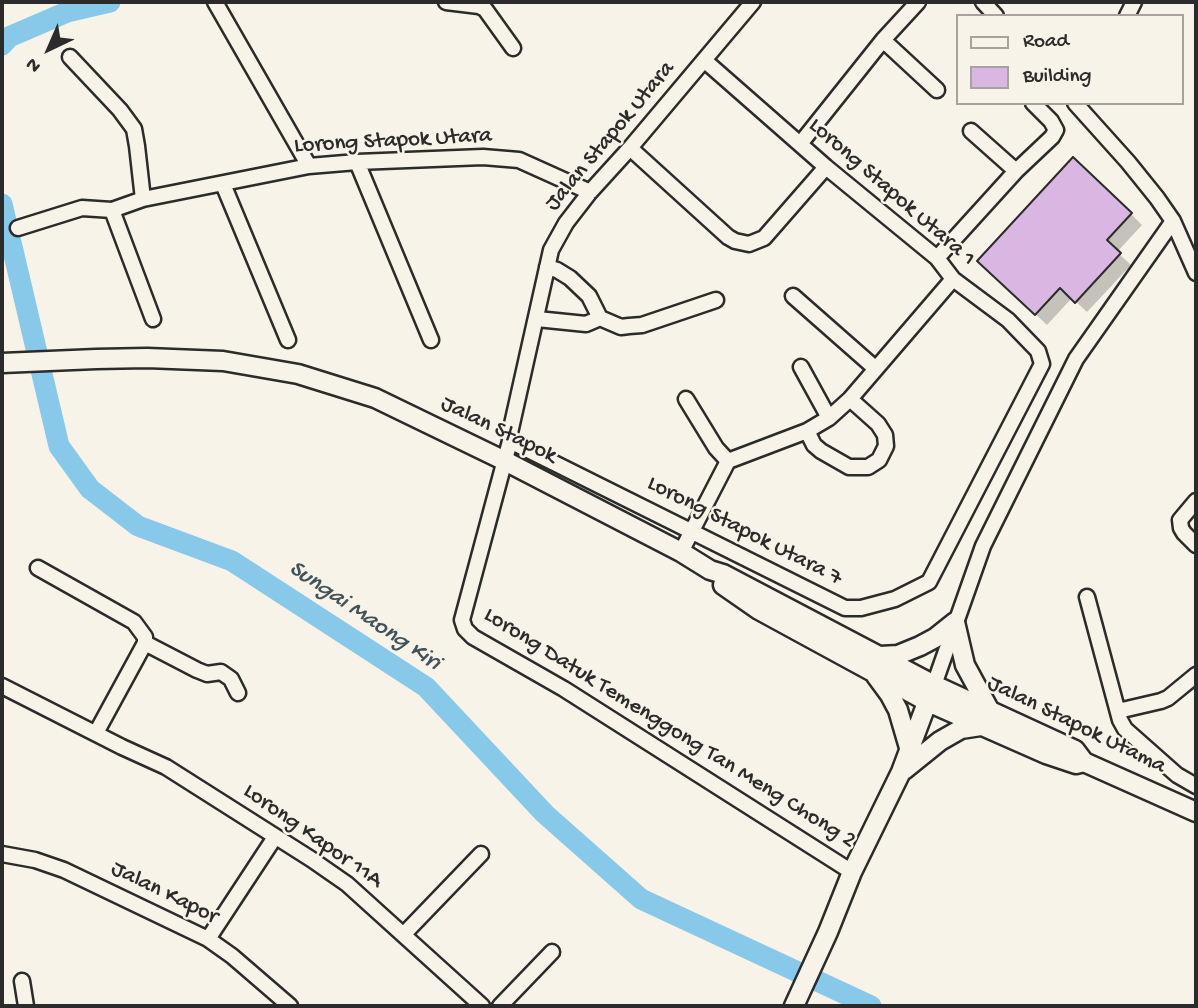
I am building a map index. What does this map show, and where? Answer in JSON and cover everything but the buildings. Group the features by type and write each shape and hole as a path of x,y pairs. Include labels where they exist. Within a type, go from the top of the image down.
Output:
{"main road":[{"name":"Jalan Stapok","path":"2,363 147,358 223,361 298,374 375,398 505,461 934,685"},
{"path":"710,570 719,582 759,610 928,702 987,718"},
{"path":"880,656 898,655 920,646 955,622 965,665 987,718"},
{"path":"860,664 873,672 890,695 903,725 910,751"},
{"path":"793,1006 828,932 852,872 901,772 934,685"},
{"name":"Jalan Stapok Utama","path":"934,685 987,718 1075,750 1084,762 1196,812"},
{"path":"901,772 940,741 987,718"}],"street":[{"path":"215,2 309,166"},
{"path":"446,2 485,9 513,48"},
{"name":"Jalan Stapok Utara","path":"505,461 551,250 566,223 590,192 753,2"},
{"path":"800,144 883,40 919,2"},
{"path":"883,40 937,90"},
{"path":"70,57 120,110 134,129 143,199"},
{"name":"Lorong Stapok Utara 1","path":"704,60 826,167 937,258 953,279 1008,320 1038,351 1042,363"},
{"path":"937,258 1016,171 1052,137 1056,130 1035,105"},
{"path":"1077,105 1128,162 1173,221 1195,266"},
{"path":"971,131 1016,171"},
{"path":"630,148 728,237 750,244 764,238 826,167"},
{"name":"Lorong Stapok Utara","path":"112,210 143,199 309,166 483,157 519,160 590,192"},
{"path":"357,162 431,340"},
{"path":"223,184 288,340"},
{"path":"18,228 82,208 112,210 153,319"},
{"path":"934,685 982,546 1076,359 1173,221"},
{"path":"547,267 564,274 589,296 600,318 621,327 642,325 716,300"},
{"path":"681,552 728,461 807,431 829,418 850,400 953,279"},
{"path":"793,296 876,369"},
{"path":"537,319 586,324 600,318"},
{"name":"Lorong Stapok Utara 7","path":"510,441 845,608 860,608 895,599 929,582 1042,363"},
{"path":"801,367 829,418"},
{"path":"686,399 728,461"},
{"path":"807,431 814,445 821,451 849,467 868,467 879,460 886,446 885,435 878,424 850,400"},
{"name":"Lorong Datuk Temenggong Tan Meng Chong 2","path":"505,461 462,620 465,629 473,637 564,689 852,872"},
{"path":"1196,501 1180,520 1184,533 1196,545"},
{"path":"38,568 134,622 145,636 145,643 96,733"},
{"path":"1087,597 1120,720 1125,729 1177,775 1196,786"},
{"path":"145,643 207,674 221,672 231,679 238,693"},
{"path":"1118,710 1168,698 1196,675"},
{"name":"Lorong Kapor 11A","path":"2,686 166,767 311,859 347,884 482,1006"},
{"path":"208,939 275,837"},
{"name":"Jalan Kapor","path":"2,854 35,860 64,870 208,939 290,1006"},
{"path":"404,934 481,855"},
{"path":"499,1006 551,952"},
{"path":"22,981 26,1006"}],"waterway":[{"path":"2,45 9,37 67,12 110,2"},
{"name":"Sungai Maong Kiri","path":"2,204 59,446 90,489 138,526 232,561 426,687 545,814 641,899 871,1006"}]}
